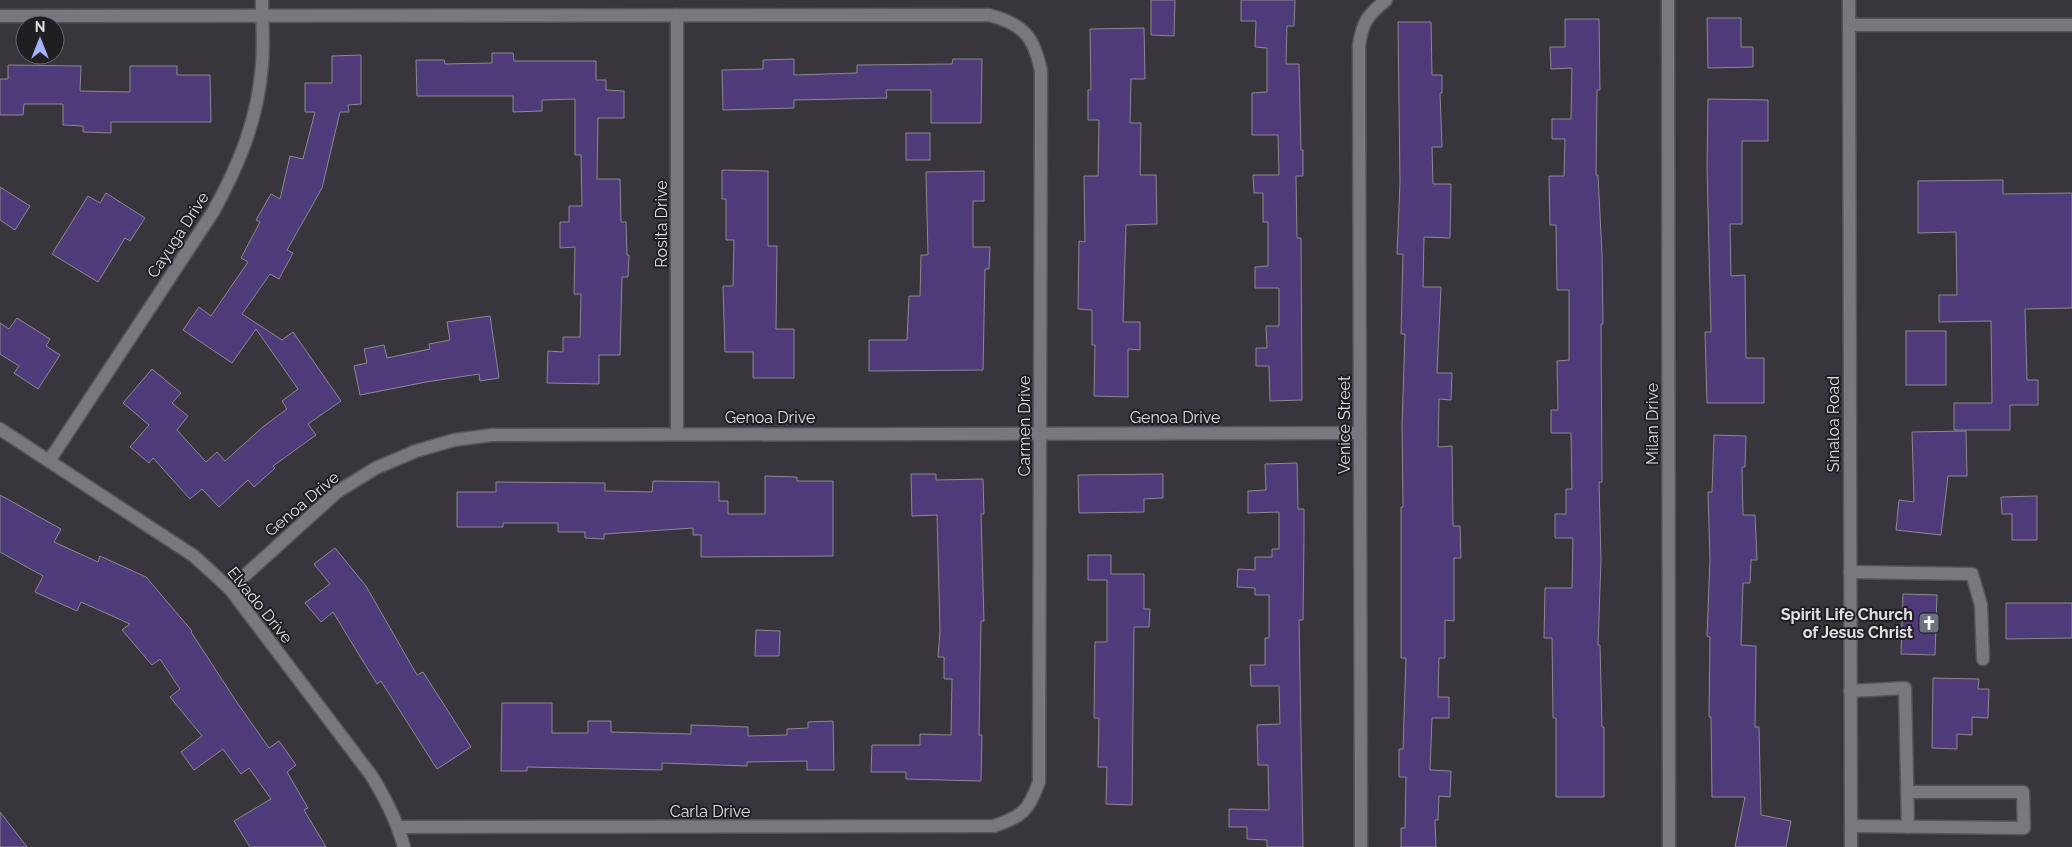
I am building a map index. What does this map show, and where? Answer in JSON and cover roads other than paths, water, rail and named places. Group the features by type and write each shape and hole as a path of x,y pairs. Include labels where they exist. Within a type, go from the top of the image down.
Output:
{"street":[{"name":"Cayuga Drive","path":"49,461 213,212 233,176 250,134 258,97 262,64 262,0"},
{"name":"Milan Drive","path":"1668,0 1669,847"},
{"name":"Sinaloa Road","path":"1849,0 1851,847"},
{"name":"Venice Street","path":"1361,847 1359,46 1361,29 1369,14 1381,4"},
{"path":"0,16 677,15"},
{"name":"Carmen Drive","path":"677,15 989,15 1010,20 1027,33 1036,49 1041,70 1039,782 1031,803 1019,815"},
{"name":"Rosita Drive","path":"677,15 677,434"},
{"path":"1849,25 2072,25"},
{"name":"Elvado Drive","path":"0,429 194,556 230,589 371,775 387,801 404,847"},
{"name":"Genoa Drive","path":"230,589 337,492 376,468 416,450 454,440 492,435 1360,433"},
{"path":"1850,572 1972,574 1981,604 1983,658"},
{"path":"1850,690 1905,688 1908,827"},
{"path":"1851,826 2024,828 2023,792 1907,792"},
{"name":"Carla Drive","path":"398,827 994,826 1014,820 1019,815"}],"place":[{"name":"Spirit Life Church of Jesus Christ","path":"1929,623"}]}
